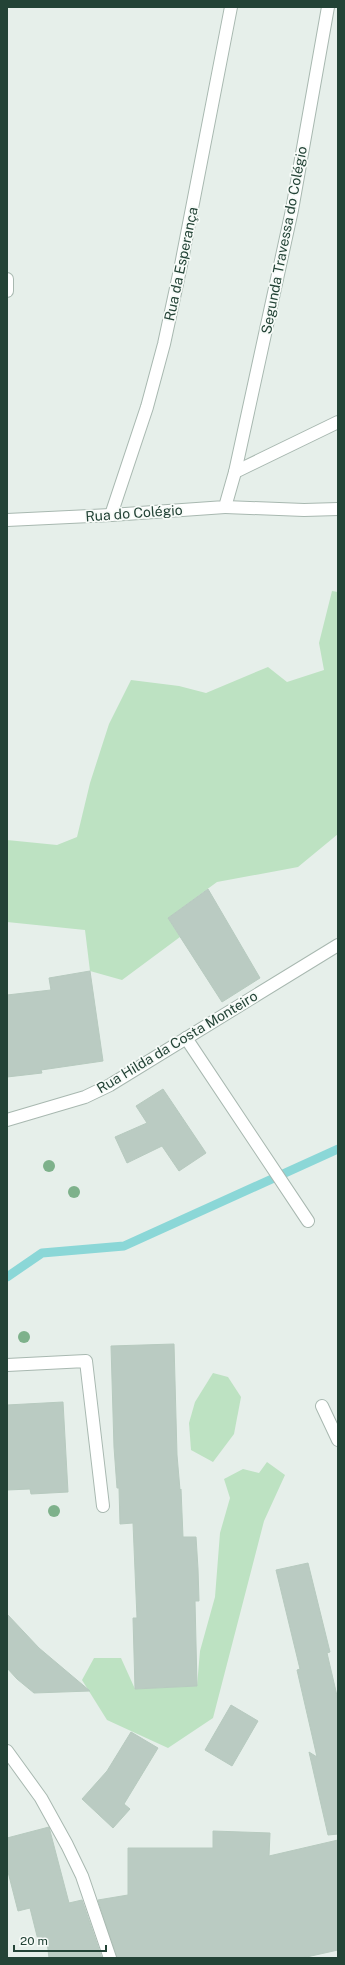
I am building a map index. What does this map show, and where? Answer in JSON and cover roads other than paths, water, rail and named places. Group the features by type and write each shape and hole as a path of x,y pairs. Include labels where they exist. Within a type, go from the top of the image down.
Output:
{"street":[{"name":"Rua da Esperança","path":"111,516 147,407 164,344 184,250 231,7"},
{"name":"Segunda Travessa do Colégio","path":"235,472 292,210 328,7"},
{"path":"7,279 7,291"},
{"path":"225,507 235,472 338,422"},
{"name":"Rua do Colégio","path":"7,520 111,516 225,507 304,510 338,508"},
{"name":"Rua Hilda da Costa Monteiro","path":"7,1120 85,1097 110,1085 338,945"},
{"path":"186,1038 308,1221"},
{"path":"7,1365 86,1361 103,1506"},
{"path":"322,1406 338,1440"},
{"path":"7,1751 40,1798 82,1876 110,1958"}],"waterway":[{"path":"7,1277 42,1253 124,1246 338,1149"}]}
